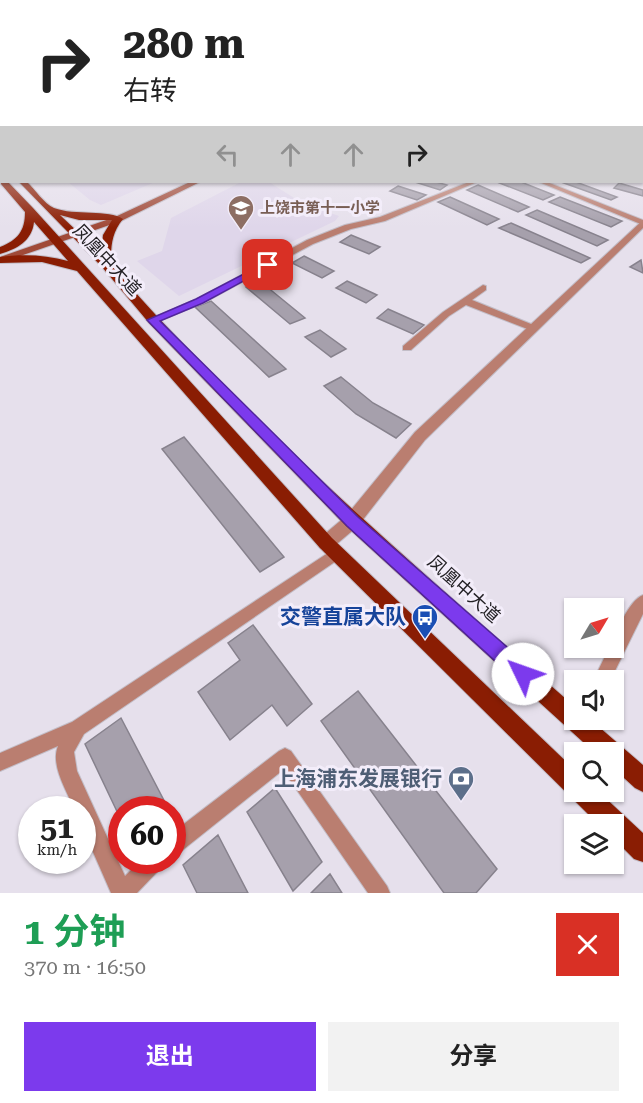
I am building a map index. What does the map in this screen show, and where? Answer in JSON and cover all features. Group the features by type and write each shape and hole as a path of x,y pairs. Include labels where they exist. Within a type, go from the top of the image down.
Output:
{"main road":[{"name":"凤凰中大道","path":"6,183 331,548 564,775"},
{"name":"凤凰中大道","path":"24,183 106,265 153,320 352,521 564,709"},
{"path":"106,265 106,238 116,218 182,183"},
{"path":"0,260 116,218 194,183"},
{"path":"48,209 79,217 116,218"},
{"path":"0,251 15,246 27,235 31,225 30,210"},
{"path":"0,251 56,239"},
{"path":"0,260 23,256 48,258 84,270"},
{"name":"凤凰中大道","path":"588,730 600,742"},
{"name":"凤凰中大道","path":"624,764 643,780"},
{"path":"593,802 643,850"}],"street":[{"path":"153,320 200,301 310,242 348,227 392,215 472,183"},
{"path":"0,762 78,728 331,548 420,436 643,223 544,183"},
{"path":"406,348 446,314 483,288"},
{"path":"465,301 533,328"},
{"path":"606,670 635,612 643,602"},
{"path":"78,728 65,751 68,772 122,893 141,874"},
{"path":"186,835 285,756 380,893"}],"shaded area":[{"path":"69,183 153,183 101,205 90,200"},
{"name":"上饶市第十一小学","path":"239,183 271,183 302,203 339,216 335,221 179,296 137,261 162,251 171,218"}],"building":[{"path":"418,183 447,185 440,190"},
{"path":"500,183 524,183 554,195 543,200"},
{"path":"564,183 579,183 617,197 611,200"},
{"path":"619,183 643,190 643,196 614,188"},
{"path":"478,185 529,207 518,212 467,190"},
{"path":"398,186 426,195 417,200 390,191"},
{"path":"450,197 499,219 487,225 438,202"},
{"path":"560,197 622,221 611,227 549,202"},
{"path":"537,210 608,240 597,246 526,215"},
{"path":"511,223 590,258 581,263 499,228"},
{"path":"351,235 380,247 369,254 340,242"},
{"path":"304,256 334,271 322,278 292,263"},
{"path":"641,260 643,273 630,267"},
{"path":"347,281 377,295 366,303 336,288"},
{"path":"261,282 305,318 290,324 246,287"},
{"path":"211,301 286,369 269,377 195,307"},
{"path":"388,309 424,325 413,334 377,318"},
{"path":"320,330 346,349 331,357 305,337"},
{"path":"341,377 373,403 411,424 396,438 356,414 324,386"},
{"path":"184,437 284,557 260,572 162,449"},
{"path":"253,625 312,704 287,726 272,705 230,740 198,692 240,660 228,643"},
{"path":"358,691 497,869 476,893 444,893 321,721"},
{"path":"121,718 162,796 110,796 85,744"},
{"path":"275,788 322,862 293,891 247,812"},
{"path":"218,835 248,893 197,893 186,871 186,862"},
{"path":"330,874 342,893 311,893"}],"place":[{"name":"上饶市第十一小学","path":"241,231"},
{"name":"交警直属大队","path":"425,640"},
{"name":"上海浦东发展银行","path":"461,802"}],"route":[{"path":"268,265 200,301 153,320 352,521 523,674"}]}
